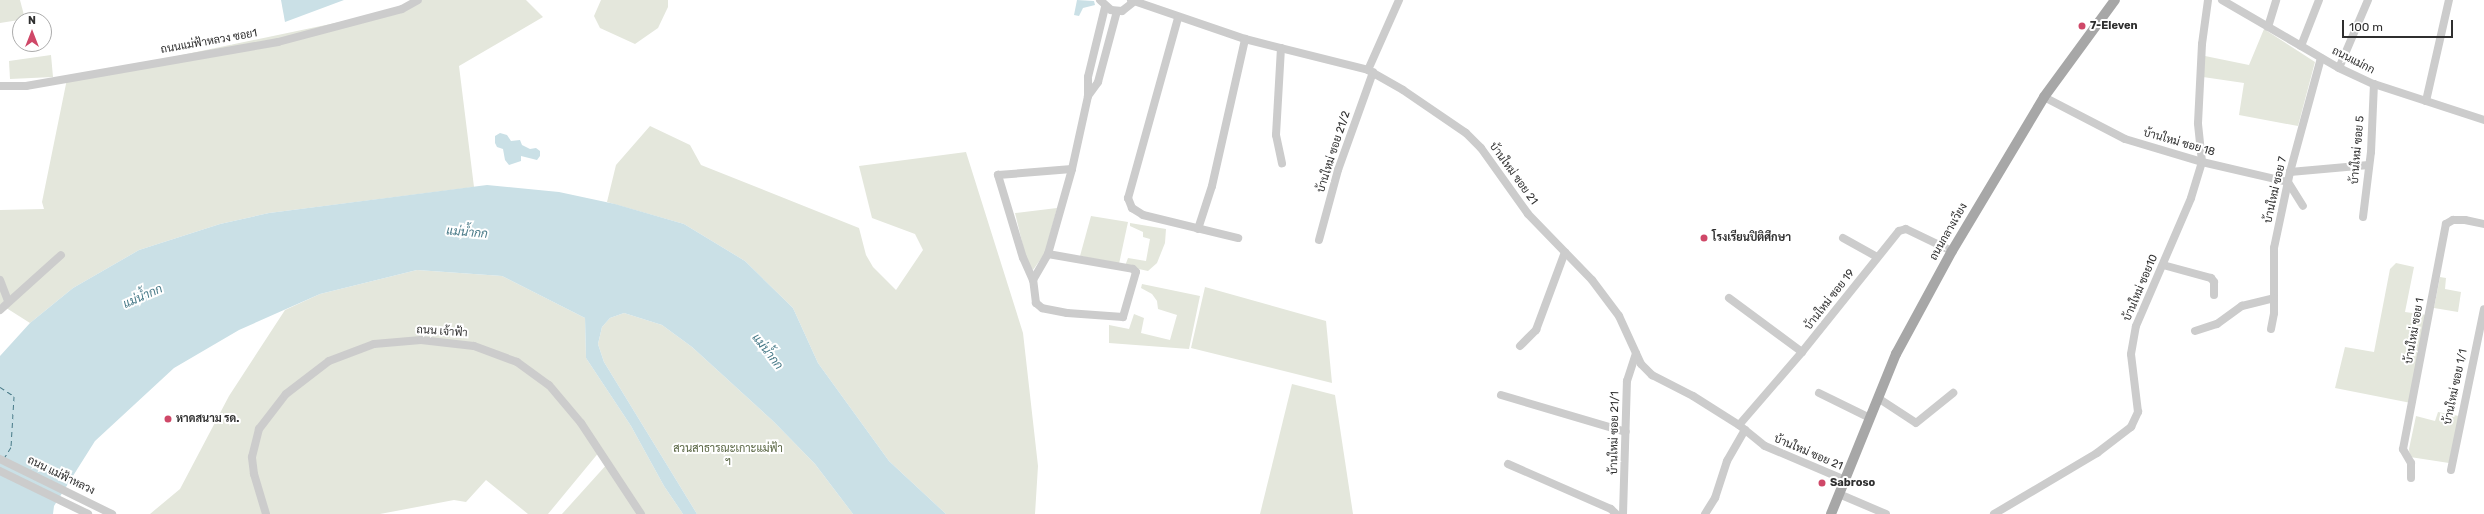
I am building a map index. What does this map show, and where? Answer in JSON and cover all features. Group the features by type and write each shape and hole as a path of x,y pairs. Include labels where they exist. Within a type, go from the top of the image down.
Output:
{"main road":[{"name":"ถนนกลางเวียง","path":"1831,514 1896,354 1952,251 2044,97 2114,0"}],"street":[{"name":"ถนนแม่ฟ้าหลวง ซอย1","path":"0,86 26,86 278,42 402,9 418,0"},
{"name":"บ้านใหม่ ซอย 21/2","path":"1319,240 1338,170 1371,71 1399,0"},
{"name":"บ้านใหม่ ซอย10","path":"1994,514 2097,453 2131,427 2138,412 2131,354 2136,326 2191,198 2202,162 2198,123 2202,44 2208,0"},
{"name":"ถนนแม่กก","path":"2222,0 2339,68 2374,84 2484,120"},
{"path":"2268,27 2276,0"},
{"path":"2301,46 2319,0"},
{"path":"2339,68 2368,0"},
{"path":"2426,101 2449,0"},
{"name":"บ้านใหม่ ซอย 21","path":"1133,1 1178,18 1245,39 1371,71 1466,133 1481,148 1528,214 1592,280 1619,316 1641,364 1652,376 1693,396 1742,427 1765,446 1844,480"},
{"path":"1033,280 1048,254 1072,169 1088,96 1088,77 1102,3 1117,11 1129,7 1133,1"},
{"path":"1088,96 1098,82 1117,11"},
{"path":"1178,18 1128,198 1132,208 1143,215 1238,238"},
{"path":"1198,229 1212,186 1245,39"},
{"path":"1281,48 1276,135 1282,163"},
{"name":"บ้านใหม่ ซอย 7","path":"2271,329 2274,313 2274,248 2290,172 2321,58"},
{"name":"บ้านใหม่ ซอย 5","path":"2362,217 2369,165 2374,84"},
{"name":"บ้านใหม่ ซอย 18","path":"2044,97 2125,139 2202,162 2288,182"},
{"path":"2290,172 2369,165"},
{"path":"1048,254 1133,269 1136,272 1123,317 1067,313 1042,308 1036,303 1033,280 1023,258 998,175 1072,169"},
{"path":"2288,182 2303,206"},
{"name":"บ้านใหม่ ซอย 1","path":"2411,478 2411,463 2403,449 2446,224 2453,220 2465,220 2484,224"},
{"name":"บ้านใหม่ ซอย 19","path":"1742,427 1899,230 1906,229 1952,251"},
{"path":"1843,238 1877,257"},
{"path":"1520,346 1536,330 1565,252"},
{"path":"0,310 61,256"},
{"path":"2163,265 2212,278 2214,282 2214,295"},
{"path":"0,280 8,302"},
{"path":"1729,298 1802,352"},
{"path":"2195,331 2217,324 2242,306 2274,298"},
{"name":"บ้านใหม่ ซอย 1/1","path":"2450,470 2484,309"},
{"name":"ถนน เจ้าฟ้า","path":"266,514 254,474 252,456 258,428 286,394 329,361 374,344 421,340 474,346 517,362 549,385 581,423 641,514"},
{"name":"บ้านใหม่ ซอย 21/1","path":"1622,514 1627,381 1636,353"},
{"path":"1819,394 1870,418"},
{"path":"1878,398 1916,423 1953,394"},
{"path":"1501,395 1626,432"},
{"path":"1705,514 1715,498 1727,461 1742,427"},
{"name":"ถนน แม่ฟ้าหลวง","path":"0,459 112,514"},
{"path":"1508,464 1611,509 1616,514"},
{"name":"ถนน แม่ฟ้าหลวง","path":"0,471 88,514"},
{"path":"1839,494 1886,514"}],"green space":[{"path":"0,0 20,0 23,12 12,12 12,21 0,23"},
{"path":"418,0 526,0 543,17 459,66 474,187 269,213 220,224 139,250 73,288 30,323 0,304 0,210 44,209 42,202 67,79 402,9"},
{"path":"601,0 668,0 668,7 658,28 635,44 600,28 594,16"},
{"path":"2264,29 2315,62 2298,126 2239,115 2244,83 2203,77 2205,56 2249,65"},
{"path":"51,55 53,77 10,79 9,61"},
{"path":"650,126 690,145 701,165 859,228 866,255 873,267 896,290 923,250 915,234 872,218 859,166 966,152 1023,333 1038,466 1035,514 946,514 889,461 818,363 793,308 745,261 684,224 607,202 616,165"},
{"path":"1057,208 1045,253 1033,270 1026,258 1015,213"},
{"path":"1091,216 1128,222 1119,264 1080,256"},
{"path":"1130,223 1166,229 1165,243 1157,263 1148,271 1125,266 1128,258 1146,261 1150,239 1143,237 1143,232 1130,226"},
{"path":"2396,263 2414,267 2405,312 2427,315 2411,403 2335,388 2345,347 2374,352 2390,269"},
{"path":"417,270 502,276 585,318 586,358 631,426 664,486 683,514 562,514 608,463 600,451 548,514 528,514 486,480 466,502 454,500 380,514 150,514 180,489 229,396 285,310 320,294"},
{"path":"2440,277 2446,278 2445,289 2461,292 2458,312 2434,308"},
{"path":"1142,284 1200,296 1189,349 1109,343 1109,325 1129,329 1134,314 1144,318 1141,333 1170,340 1177,315 1158,309 1157,301 1152,294 1141,288"},
{"path":"1205,287 1326,321 1332,383 1191,348"},
{"name":"สวนสาธารณะเกาะแม่ฟ้า ฯ","path":"624,313 662,325 692,347 774,422 815,464 853,514 697,514 604,362 598,344 602,327 610,318"},
{"path":"1292,384 1335,395 1353,514 1260,514"},
{"path":"2438,412 2459,416 2449,463 2410,457 2409,449 2416,416 2435,421"}],"water":[{"path":"281,0 344,0 285,22"},
{"path":"1077,0 1094,1 1095,5 1083,8 1079,16 1074,15"},
{"path":"500,133 507,135 511,141 520,140 522,145 530,149 536,148 540,151 540,156 537,160 521,156 521,161 509,165 505,160 503,149 497,147 495,143 495,136"},
{"name":"แม่น้ำกก","path":"487,185 559,192 615,204 684,224 745,261 793,308 818,363 889,461 946,514 853,514 815,464 774,422 692,347 662,325 624,313 610,318 602,327 598,344 604,362 697,514 683,514 664,486 631,426 586,358 585,318 502,276 417,270 320,294 239,330 174,368 95,441 54,506 53,514 0,514 0,356 30,323 73,288 139,250 220,224 269,213"}],"ferry route":[{"path":"0,387 14,396 11,447 4,458"}],"place":[{"name":"7-Eleven","path":"2082,26"},
{"name":"โรงเรียนปิติศึกษา","path":"1704,238"},
{"name":"หาดสนาม รด.","path":"168,419"},
{"name":"Sabroso","path":"1822,483"}]}
